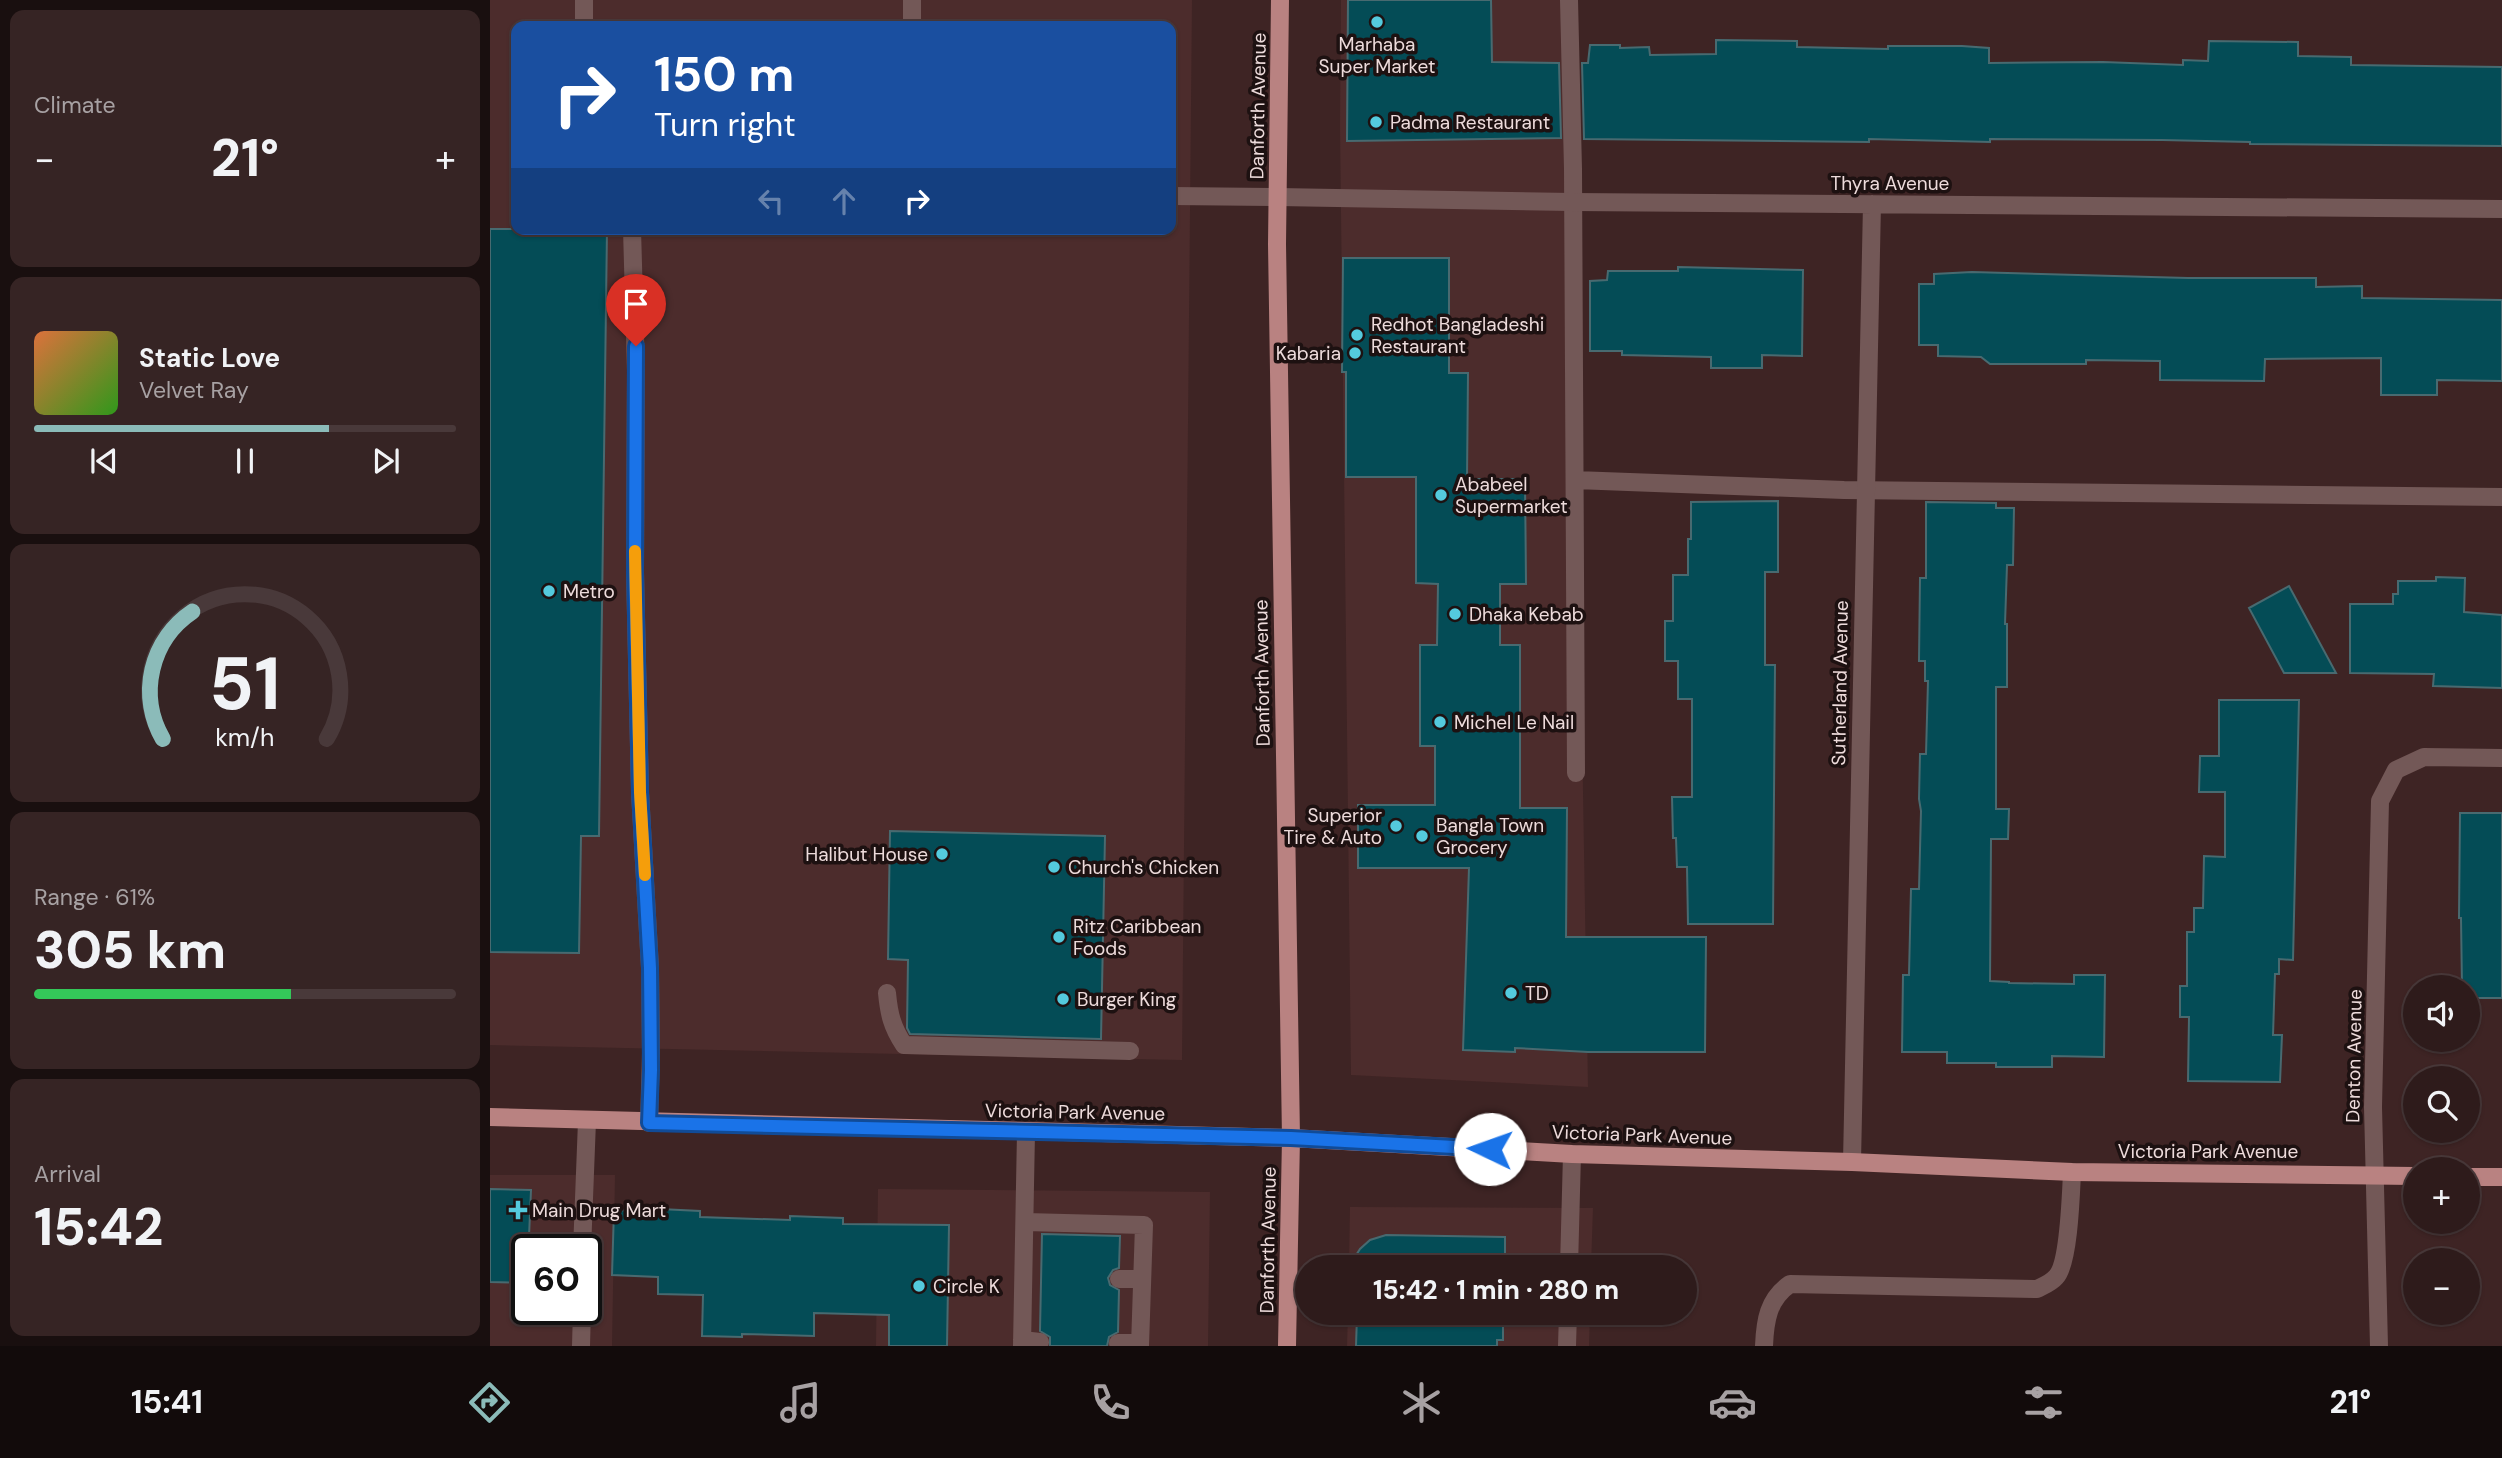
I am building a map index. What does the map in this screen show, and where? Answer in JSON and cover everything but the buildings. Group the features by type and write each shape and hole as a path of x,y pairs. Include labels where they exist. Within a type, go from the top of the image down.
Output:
{"main road":[{"name":"Danforth Avenue","path":"1280,0 1278,197 1291,1138 1287,1346"},
{"name":"Victoria Park Avenue","path":"490,1117 1291,1138 1572,1154 2072,1172 2403,1176"},
{"path":"2480,1177 2502,1178"}],"street":[{"path":"583,21 584,0"},
{"path":"912,0 912,21"},
{"path":"1569,0 1576,774"},
{"name":"Thyra Avenue","path":"1176,196 2502,209"},
{"name":"Sutherland Avenue","path":"1852,1162 1872,204"},
{"path":"632,235 640,792 650,968 649,1123"},
{"path":"1575,480 1865,490 2502,497"},
{"name":"Denton Avenue","path":"2379,1346 2373,1107 2380,801 2396,770 2424,757 2502,758"},
{"path":"887,993 889,1016 904,1045 1130,1051"},
{"path":"583,1234 587,1121"},
{"path":"1026,1132 1025,1222 1032,1276 1028,1343"},
{"path":"1569,1255 1572,1154"},
{"path":"1763,1346 1765,1323 1772,1300 1780,1290 1790,1284 2037,1289 2050,1282 2058,1276 2062,1267 2072,1172"},
{"path":"1025,1222 1144,1225 1140,1345 1118,1343"},
{"path":"1119,1279 1142,1279"},
{"path":"581,1346 582,1325"},
{"path":"1567,1346 1568,1325"}],"shaded area":[{"path":"490,0 1192,0 1182,1060 490,1045"},
{"path":"1341,0 1567,0 1588,1087 1351,1075 1340,126"},
{"path":"490,1175 615,1175 612,1346 490,1346"},
{"path":"878,1189 1210,1192 1208,1346 876,1346"},
{"path":"1350,1207 1593,1208 1591,1255 1349,1255"},
{"path":"1348,1325 1590,1325 1589,1346 1347,1346"}],"slow traffic":[{"path":"635,551 640,792 645,875"}],"place":[{"name":"Marhaba Super Market","path":"1377,22"},
{"name":"Padma Restaurant","path":"1376,122"},
{"name":"Redhot Bangladeshi Restaurant","path":"1357,335"},
{"name":"Kabaria","path":"1355,353"},
{"name":"Ababeel Supermarket","path":"1441,495"},
{"name":"Metro","path":"549,591"},
{"name":"Dhaka Kebab","path":"1455,614"},
{"name":"Michel Le Nail","path":"1440,722"},
{"name":"Superior Tire & Auto","path":"1396,826"},
{"name":"Bangla Town Grocery","path":"1422,836"},
{"name":"Halibut House","path":"942,854"},
{"name":"Church's Chicken","path":"1054,867"},
{"name":"Ritz Caribbean Foods","path":"1059,937"},
{"name":"TD","path":"1511,993"},
{"name":"Burger King","path":"1063,999"},
{"name":"Main Drug Mart","path":"518,1210"},
{"name":"Circle K","path":"919,1286"}],"route":[{"path":"636,346 635,572 640,792 650,968 649,1123 1291,1138 1490,1149"}]}
